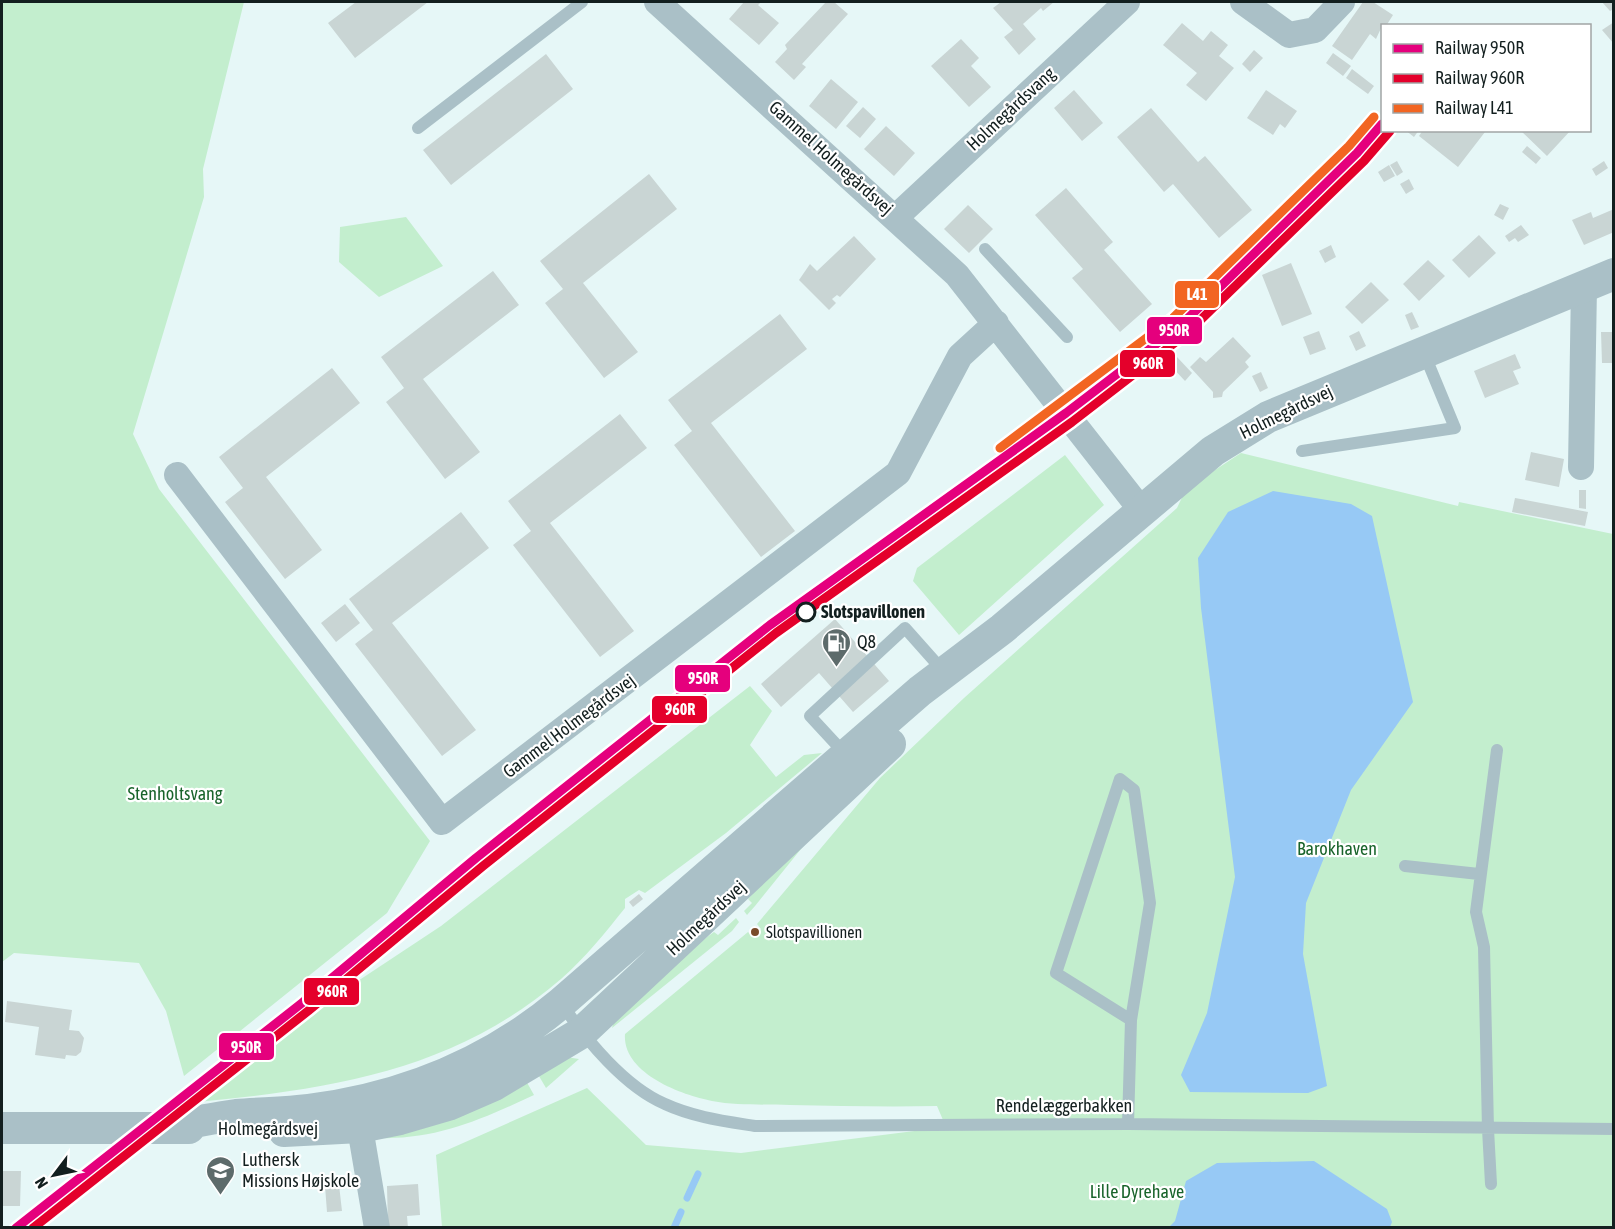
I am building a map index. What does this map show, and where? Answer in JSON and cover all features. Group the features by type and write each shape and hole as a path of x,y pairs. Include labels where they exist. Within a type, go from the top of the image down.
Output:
{"street":[{"name":"Gammel Holmegårdsvej","path":"657,2 896,217 957,275 1142,511"},
{"name":"Holmegårdsvang","path":"896,217 1127,2"},
{"path":"1243,2 1289,35 1315,30 1342,2"},
{"name":"Holmegårdsvej","path":"358,1114 411,1087 464,1067 530,1029 854,763 1002,629 1213,451 1268,417 1614,274"},
{"path":"1581,467 1584,286"},
{"name":"Gammel Holmegårdsvej","path":"177,476 442,822 898,473 960,356 996,323"},
{"name":"Holmegårdsvej","path":"2,1128 169,1126 246,1133 358,1114 400,1119 457,1101 494,1085 581,1033 854,763"},
{"path":"358,1114 377,1227"}],"lane":[{"path":"418,128 582,2"},
{"path":"985,249 1067,337"},
{"path":"1302,451 1455,428 1423,352"},
{"path":"854,763 810,716 904,628 950,677"},
{"path":"1491,1184 1484,947 1476,912 1479,874 1497,750"},
{"path":"1128,1124 1131,1020 1150,903 1134,790 1120,779 1056,972 1131,1020"},
{"path":"1405,867 1479,874"},
{"name":"Rendelæggerbakken","path":"561,1003 581,1033 635,1085 663,1104 699,1116 755,1126 1128,1124 1614,1129"}],"green space":[{"name":"Stenholtsvang","path":"2,2 244,2 203,169 204,197 133,434 159,489 430,841 387,913 184,1076 166,1011 139,963 14,953 2,962"},
{"path":"406,217 443,266 379,297 339,262 340,227"},
{"name":"Barokhaven","path":"1241,453 1458,506 1459,502 1613,534 1613,1227 442,1227 436,1155 587,1088 646,1145 741,1153 946,1127 937,1106 741,1104 699,1098 670,1087 643,1071 633,1060 627,1048 625,1034 748,932 752,936 761,929 757,924 880,778 964,698 1177,508 1186,489"},
{"path":"1065,455 1104,505 959,635 913,581 917,568"},
{"path":"750,686 772,711 750,745 776,777 804,755 822,753 726,833 645,893 639,890 625,899 625,908 587,954 561,979 520,1010 478,1035 434,1055 390,1070 343,1082 296,1090 197,1102 308,1014 441,926"},
{"path":"805,844 747,915 744,911 752,903 748,899 778,864"},
{"path":"736,918 739,922 732,931 612,1028 614,1021 661,970 714,932 718,935"},
{"path":"566,1057 579,1059 546,1088 536,1071"},
{"path":"525,1079 534,1095 478,1120 420,1136 379,1138"}],"water":[{"path":"1273,491 1351,504 1372,516 1413,702 1351,790 1306,903 1303,954 1327,1086 1308,1093 1190,1092 1181,1075 1207,1013 1235,877 1201,608 1198,558 1228,512"},
{"path":"1314,1161 1387,1209 1392,1222 1390,1227 1169,1227 1175,1221 1186,1181 1217,1163"}],"building":[{"path":"356,2 428,2 355,58 328,23"},
{"path":"744,2 761,2 758,5 779,23 759,45 729,19"},
{"path":"826,2 834,2 848,14 802,64 806,67 794,80 775,62 787,49 785,45"},
{"path":"1001,2 1054,2 1043,11 1041,8 1023,24 1036,39 1019,55 1004,37 1013,30 993,8"},
{"path":"1363,2 1373,2 1393,15 1387,24 1381,24 1376,39 1370,34 1352,60 1332,46"},
{"path":"1602,2 1614,2 1614,9 1610,11"},
{"path":"1614,22 1614,44 1602,30"},
{"path":"1182,23 1203,41 1211,31 1228,45 1219,56 1234,68 1206,101 1186,85 1197,73 1163,45"},
{"path":"961,39 979,58 971,66 991,87 969,107 931,66"},
{"path":"1254,50 1263,58 1250,72 1242,64"},
{"path":"1333,53 1351,66 1343,76 1326,63"},
{"path":"546,54 573,89 451,185 423,150"},
{"path":"1352,69 1374,86 1368,94 1346,78"},
{"path":"831,79 858,102 836,129 809,106"},
{"path":"1074,90 1103,123 1082,141 1054,108"},
{"path":"1266,90 1297,111 1285,128 1280,124 1273,135 1247,118"},
{"path":"863,107 876,119 860,138 846,126"},
{"path":"1151,108 1198,162 1205,156 1252,210 1219,238 1173,184 1164,192 1117,137"},
{"path":"886,126 915,153 894,176 864,149"},
{"path":"1408,132 1418,132 1414,137"},
{"path":"1422,132 1485,132 1458,167 1419,136"},
{"path":"1522,132 1569,132 1547,156"},
{"path":"1527,146 1541,158 1536,164 1522,152"},
{"path":"1397,161 1403,172 1397,176 1390,165"},
{"path":"1604,161 1608,168 1596,176 1592,169"},
{"path":"1389,165 1395,176 1384,182 1378,172"},
{"path":"649,174 677,209 583,283 638,352 604,378 545,303 563,289 540,261"},
{"path":"1409,179 1414,189 1406,194 1400,184"},
{"path":"1066,188 1113,242 1104,250 1152,304 1120,332 1072,278 1083,269 1035,215"},
{"path":"1500,204 1509,208 1503,220 1494,215"},
{"path":"968,205 993,229 969,253 944,229"},
{"path":"1614,209 1614,232 1584,245 1572,220 1591,212 1593,218"},
{"path":"1521,225 1529,235 1518,242 1515,238 1509,242 1505,236"},
{"path":"1479,235 1496,253 1469,278 1452,260"},
{"path":"854,236 876,259 840,297 837,295 832,299 836,303 829,310 799,280 810,264 817,271"},
{"path":"1331,245 1336,257 1325,263 1319,251"},
{"path":"1428,260 1445,276 1419,301 1403,284"},
{"path":"1291,263 1312,314 1282,326 1262,275"},
{"path":"493,271 519,305 423,379 480,452 445,479 386,402 404,388 381,357"},
{"path":"1371,282 1389,300 1362,324 1345,307"},
{"path":"1412,312 1419,327 1411,330 1405,315"},
{"path":"780,314 807,349 711,423 795,531 761,557 674,445 692,431 668,400"},
{"path":"1319,331 1326,349 1310,355 1303,337"},
{"path":"1359,331 1366,346 1356,351 1349,336"},
{"path":"1601,332 1614,332 1614,363 1602,363"},
{"path":"1233,337 1251,356 1245,362 1249,367 1223,392 1222,397 1213,398 1213,392 1190,367 1200,357 1206,362"},
{"path":"1515,354 1521,368 1513,371 1519,384 1485,398 1474,371"},
{"path":"1177,357 1192,373 1185,381 1171,366"},
{"path":"332,368 360,403 266,477 322,550 285,579 225,502 243,488 219,457"},
{"path":"1261,372 1268,388 1260,392 1252,376"},
{"path":"620,414 647,448 550,523 634,631 600,657 513,545 531,531 508,501"},
{"path":"1531,452 1564,459 1559,487 1525,480"},
{"path":"1579,490 1586,490 1586,509 1579,508"},
{"path":"1515,498 1588,512 1585,526 1512,512"},
{"path":"461,512 489,548 392,623 476,730 442,756 355,644 373,630 349,599"},
{"path":"345,604 360,623 336,642 321,623"},
{"path":"835,619 889,681 853,712 819,673 781,707 761,684"},
{"path":"719,676 722,678 711,687 709,684"},
{"path":"639,894 643,899 633,907 629,902"},
{"path":"756,926 759,929 752,935 749,932"},
{"path":"7,1001 72,1010 69,1030 79,1031 84,1038 81,1052 76,1056 66,1055 65,1059 35,1055 39,1027 5,1022"},
{"path":"2,1171 21,1171 20,1206 2,1206"},
{"path":"418,1184 420,1215 407,1216 408,1228 388,1228 387,1186"},
{"path":"339,1185 342,1211 327,1212 325,1186"}],"waterway":[{"path":"687,1198 698,1174"},
{"path":"674,1228 681,1212"}],"rail line":[{"name":"L41","path":"1000,448 1173,318 1349,146 1374,117"},
{"name":"950R","path":"16,1228 302,1003 476,858 770,625 1066,413 1180,326 1357,153 1381,125"},
{"name":"960R","path":"33,1228 308,1011 483,866 776,633 1072,422 1186,334 1364,161 1389,132"}],"place":[{"name":"Slotspavillonen","path":"806,612"},
{"name":"Q8","path":"836,668"},
{"name":"Slotspavillionen","path":"755,932"},
{"name":"Luthersk Missions Højskole","path":"221,1196"}],"park label":[{"name":"Lille Dyrehave","path":"1137,1192"}]}
